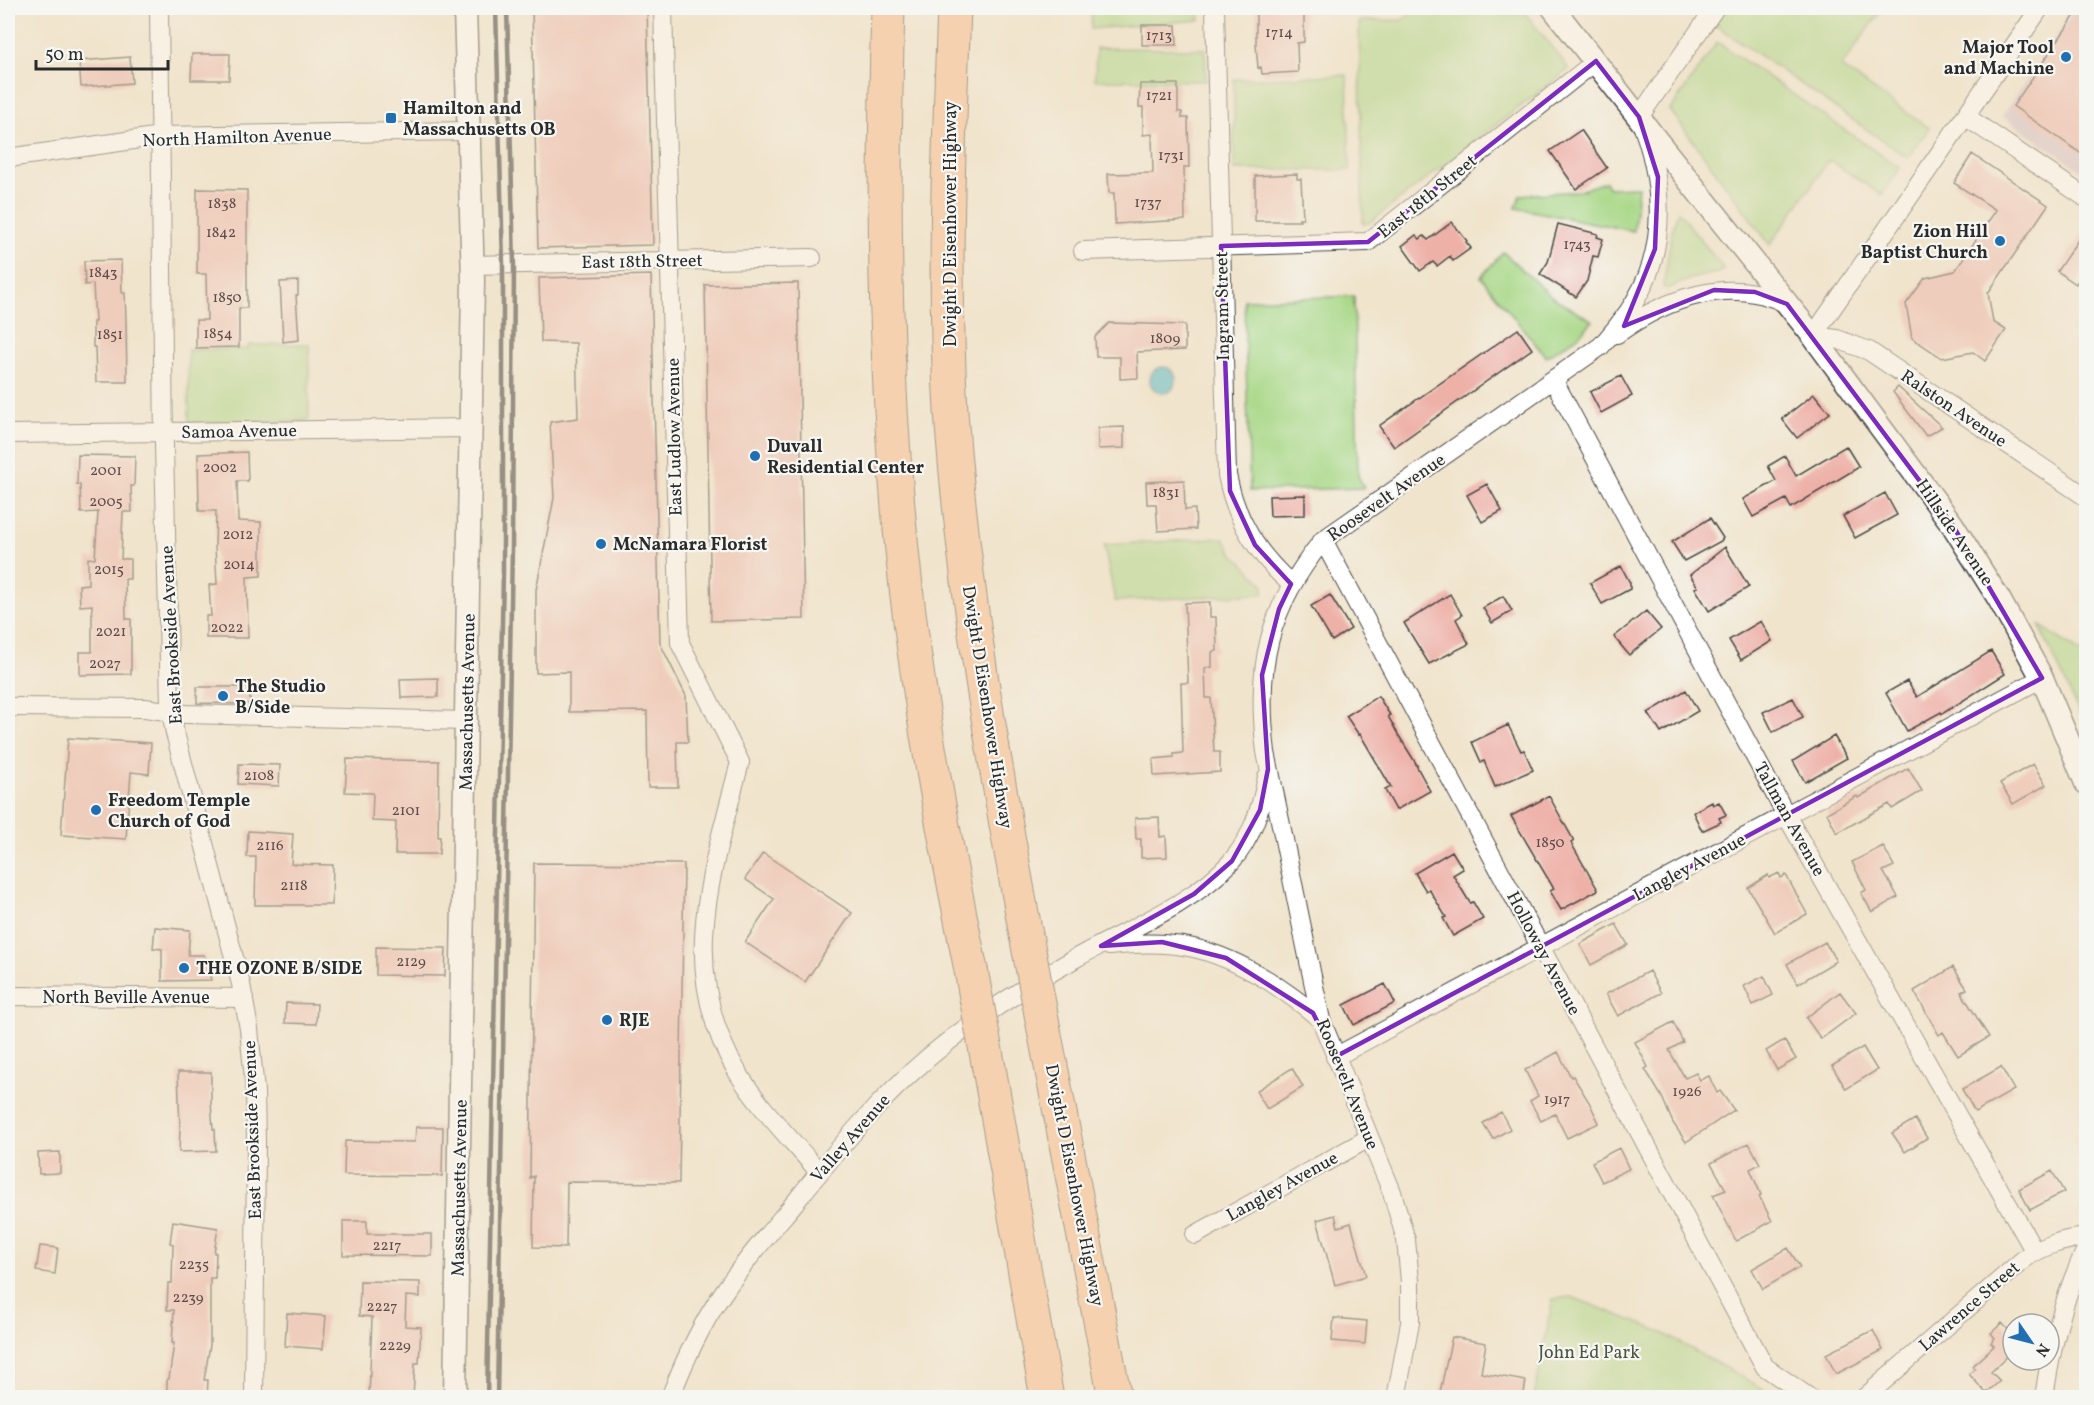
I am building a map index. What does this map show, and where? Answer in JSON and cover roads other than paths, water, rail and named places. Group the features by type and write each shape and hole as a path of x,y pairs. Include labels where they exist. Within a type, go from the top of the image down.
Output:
{"highway":[{"path":"888,8 884,195 885,271 899,519 907,595 922,709 989,1068 1047,1398"},
{"name":"Dwight D Eisenhower Highway","path":"954,8 946,231 952,412 963,532 981,680 1026,935 1115,1398"}],"street":[{"name":"East Brookside Avenue","path":"159,8 164,432 171,713 244,998 253,1066 256,1120 254,1398"},
{"name":"Massachusetts Avenue","path":"455,1398 473,265 465,8"},
{"name":"East Ludlow Avenue","path":"663,8 680,643 740,762 706,900 702,940 707,988 718,1028 737,1071 761,1104 819,1172"},
{"name":"Ingram Street","path":"1215,8 1227,475 1238,515 1255,545 1271,565 1291,584"},
{"name":"Roosevelt Avenue","path":"1395,1398 1409,1331 1411,1290 1408,1257 1397,1207 1321,1020 1269,769 1262,725 1262,675 1266,650 1278,609 1291,584 1323,540 1602,346 1618,328 1646,279 1658,233 1659,192 1658,177 1649,145 1639,117 1553,8"},
{"path":"1639,117 1715,8"},
{"path":"1813,336 2040,8"},
{"name":"East 18th Street","path":"1083,251 1368,242 1596,61"},
{"path":"1965,116 2086,198"},
{"name":"Hillside Avenue","path":"1639,117 1813,336 1952,524 2003,606 2042,678 2082,766 2086,783"},
{"name":"North Hamilton Avenue","path":"8,158 161,136 468,132"},
{"name":"East 18th Street","path":"473,265 812,258"},
{"path":"1602,346 1643,317 1706,292 1731,289 1755,292 1787,304"},
{"name":"Ralston Avenue","path":"1813,336 1838,339 1869,351 2086,497"},
{"name":"Tallman Avenue","path":"1554,381 1786,814 2035,1252"},
{"name":"Samoa Avenue","path":"8,434 471,428"},
{"name":"Holloway Avenue","path":"1323,540 1765,1367 1810,1398"},
{"name":"Langley Avenue","path":"1335,1057 2042,678"},
{"path":"8,706 145,708 171,713 466,721"},
{"name":"Valley Avenue","path":"670,1398 680,1371 723,1293 851,1134 898,1085 948,1042 1008,999 1194,894 1214,879 1232,861 1254,826 1269,769"},
{"name":"Valley Avenue","path":"1101,946 1162,942 1218,954 1278,987 1321,1020"},
{"name":"North Beville Avenue","path":"8,996 244,998"},
{"name":"Langley Avenue","path":"1195,1235 1369,1138"},
{"name":"Lawrence Street","path":"1864,1398 2024,1259 2061,1240 2086,1237"},
{"path":"2044,1398 2056,1335 2086,1249"}],"water":[{"path":"1163,367 1172,371 1176,380 1172,389 1163,393 1154,389 1150,380 1154,371"}],"railway":[{"path":"487,1398 503,572 503,264 496,8"},
{"path":"497,1398 512,547 514,264 507,8"}],"place":[{"name":"Major Tool and Machine","path":"2066,57"},
{"name":"Hamilton and Massachusetts OB","path":"391,118"},
{"name":"Zion Hill Baptist Church","path":"2000,241"},
{"name":"Duvall Residential Center","path":"755,456"},
{"name":"McNamara Florist","path":"601,544"},
{"name":"The Studio B/Side","path":"223,696"},
{"name":"Freedom Temple Church of God","path":"96,810"},
{"name":"THE OZONE B/SIDE","path":"184,968"},
{"name":"RJE","path":"607,1020"}],"park label":[{"name":"John Ed Park","path":"1589,1352"}]}
